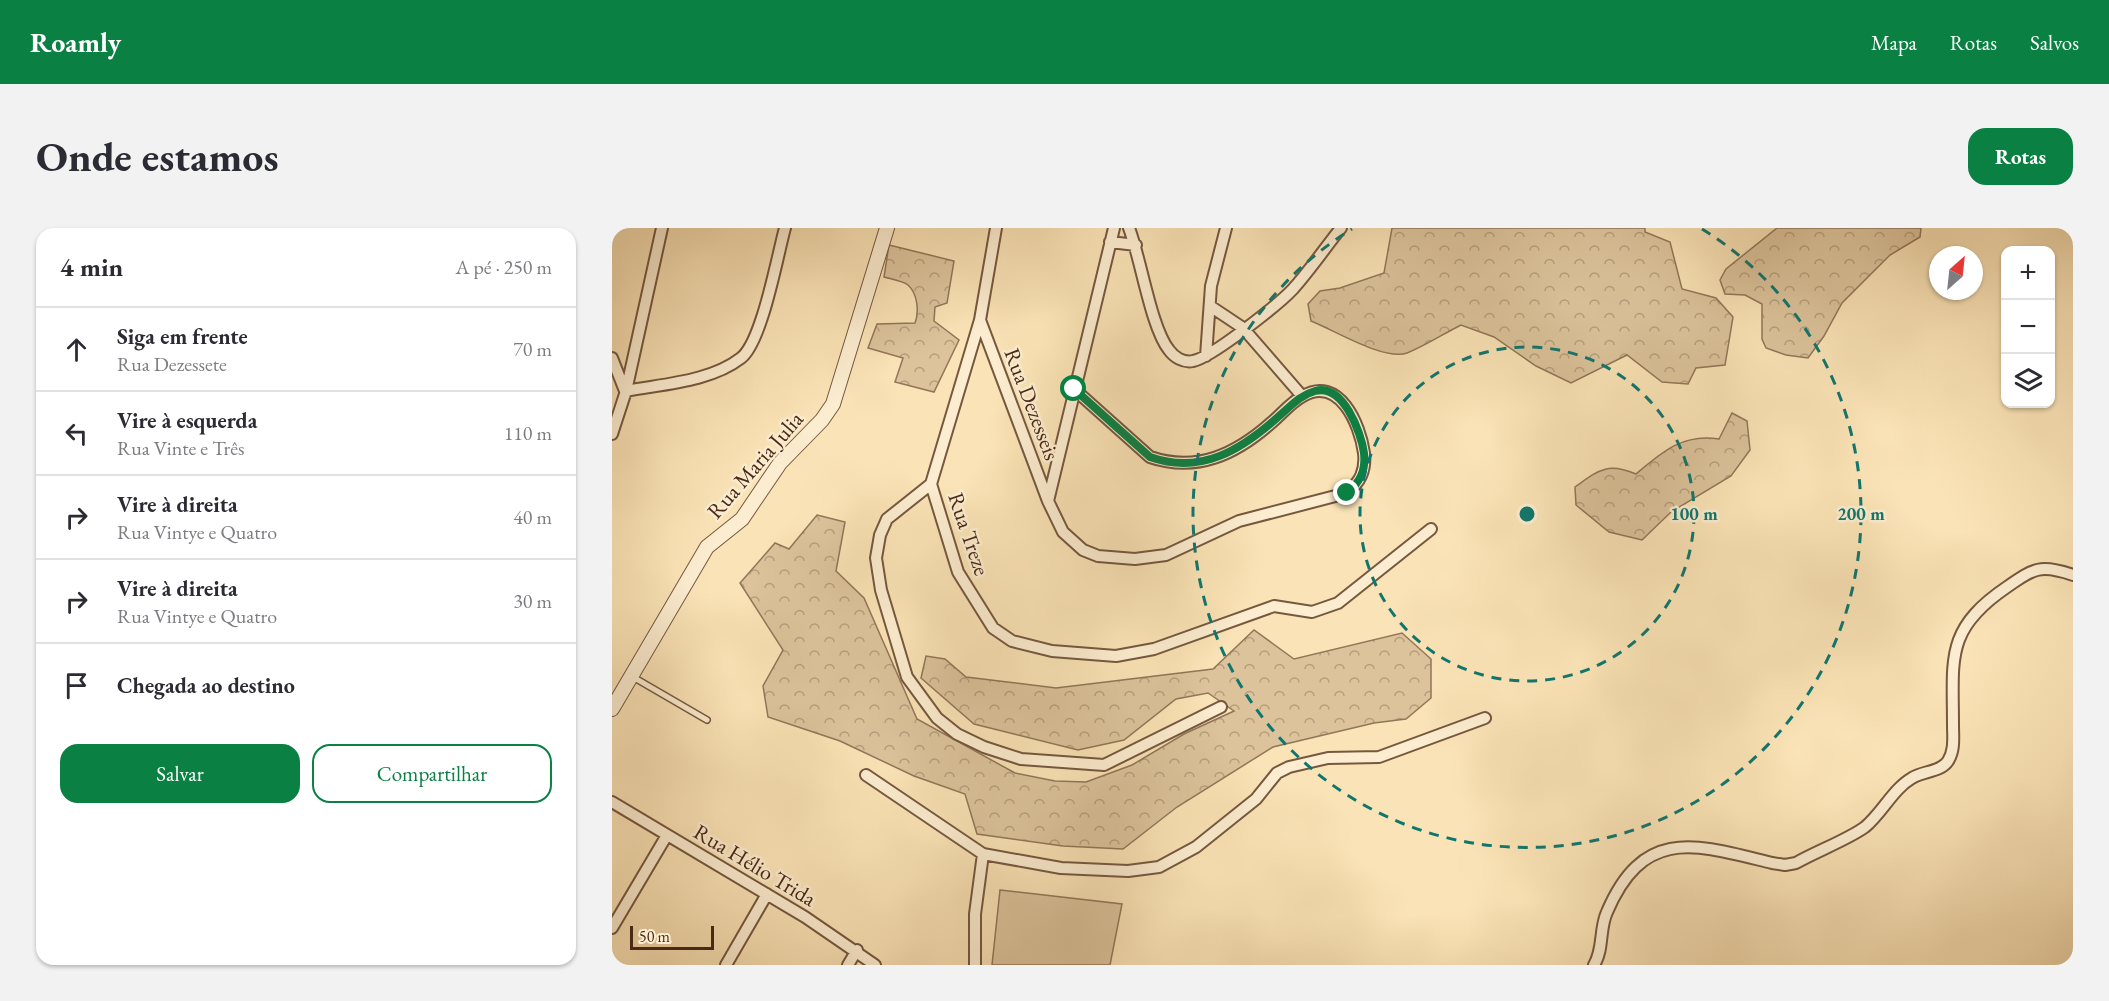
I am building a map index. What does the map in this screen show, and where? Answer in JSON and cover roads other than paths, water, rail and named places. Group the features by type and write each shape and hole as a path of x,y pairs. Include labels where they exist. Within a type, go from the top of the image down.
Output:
{"street":[{"path":"612,434 626,391 662,228"},
{"path":"626,391 693,378 721,369 742,358 754,341 785,228"},
{"name":"Rua Maria Julia","path":"612,709 633,677 707,547 742,519 780,463 822,420 833,404 887,228"},
{"name":"Rua Treze","path":"996,228 980,320 931,484 958,572 993,628 1012,641 1052,651 1116,656 1154,649 1274,606 1312,612 1338,603 1431,529"},
{"path":"1048,501 1114,228"},
{"path":"1129,228 1136,245 1158,328 1167,348 1176,357 1191,361 1206,356 1291,291 1341,228"},
{"path":"1206,356 1211,286 1226,228"},
{"path":"1110,242 1136,245"},
{"path":"1074,389 1143,452 1163,461 1199,464 1219,458 1257,436 1302,396 1243,328 1210,306"},
{"name":"Rua Dezesseis","path":"980,320 1048,501 1063,532 1083,550 1098,556 1135,559 1166,555 1239,521 1347,493 1357,485 1363,471 1364,456 1359,433 1347,408 1333,392 1326,389 1302,396"},
{"path":"612,358 626,391"},
{"path":"931,484 887,519 880,535 876,558 881,590 907,677 931,710 957,734 984,747 1021,759 1104,765 1221,708"},
{"path":"1594,965 1598,958 1606,913 1633,870 1655,853 1689,845 1772,863 1785,865 1796,862 1864,827 1912,778 1942,767 1953,750 1952,664 1960,636 1970,618 1982,604 2027,573 2040,568 2054,569 2073,575"},
{"path":"866,775 983,854 1096,871 1159,867 1196,847 1256,799 1277,773 1289,767 1328,758 1379,757 1485,718"},
{"name":"Rua Hélio Trida","path":"612,802 767,894 856,950 875,965"},
{"path":"612,928 667,835"},
{"path":"975,965 975,914 983,854"},
{"path":"726,965 767,894"},
{"path":"848,965 856,950"}],"lane":[{"path":"633,677 707,720"}]}
